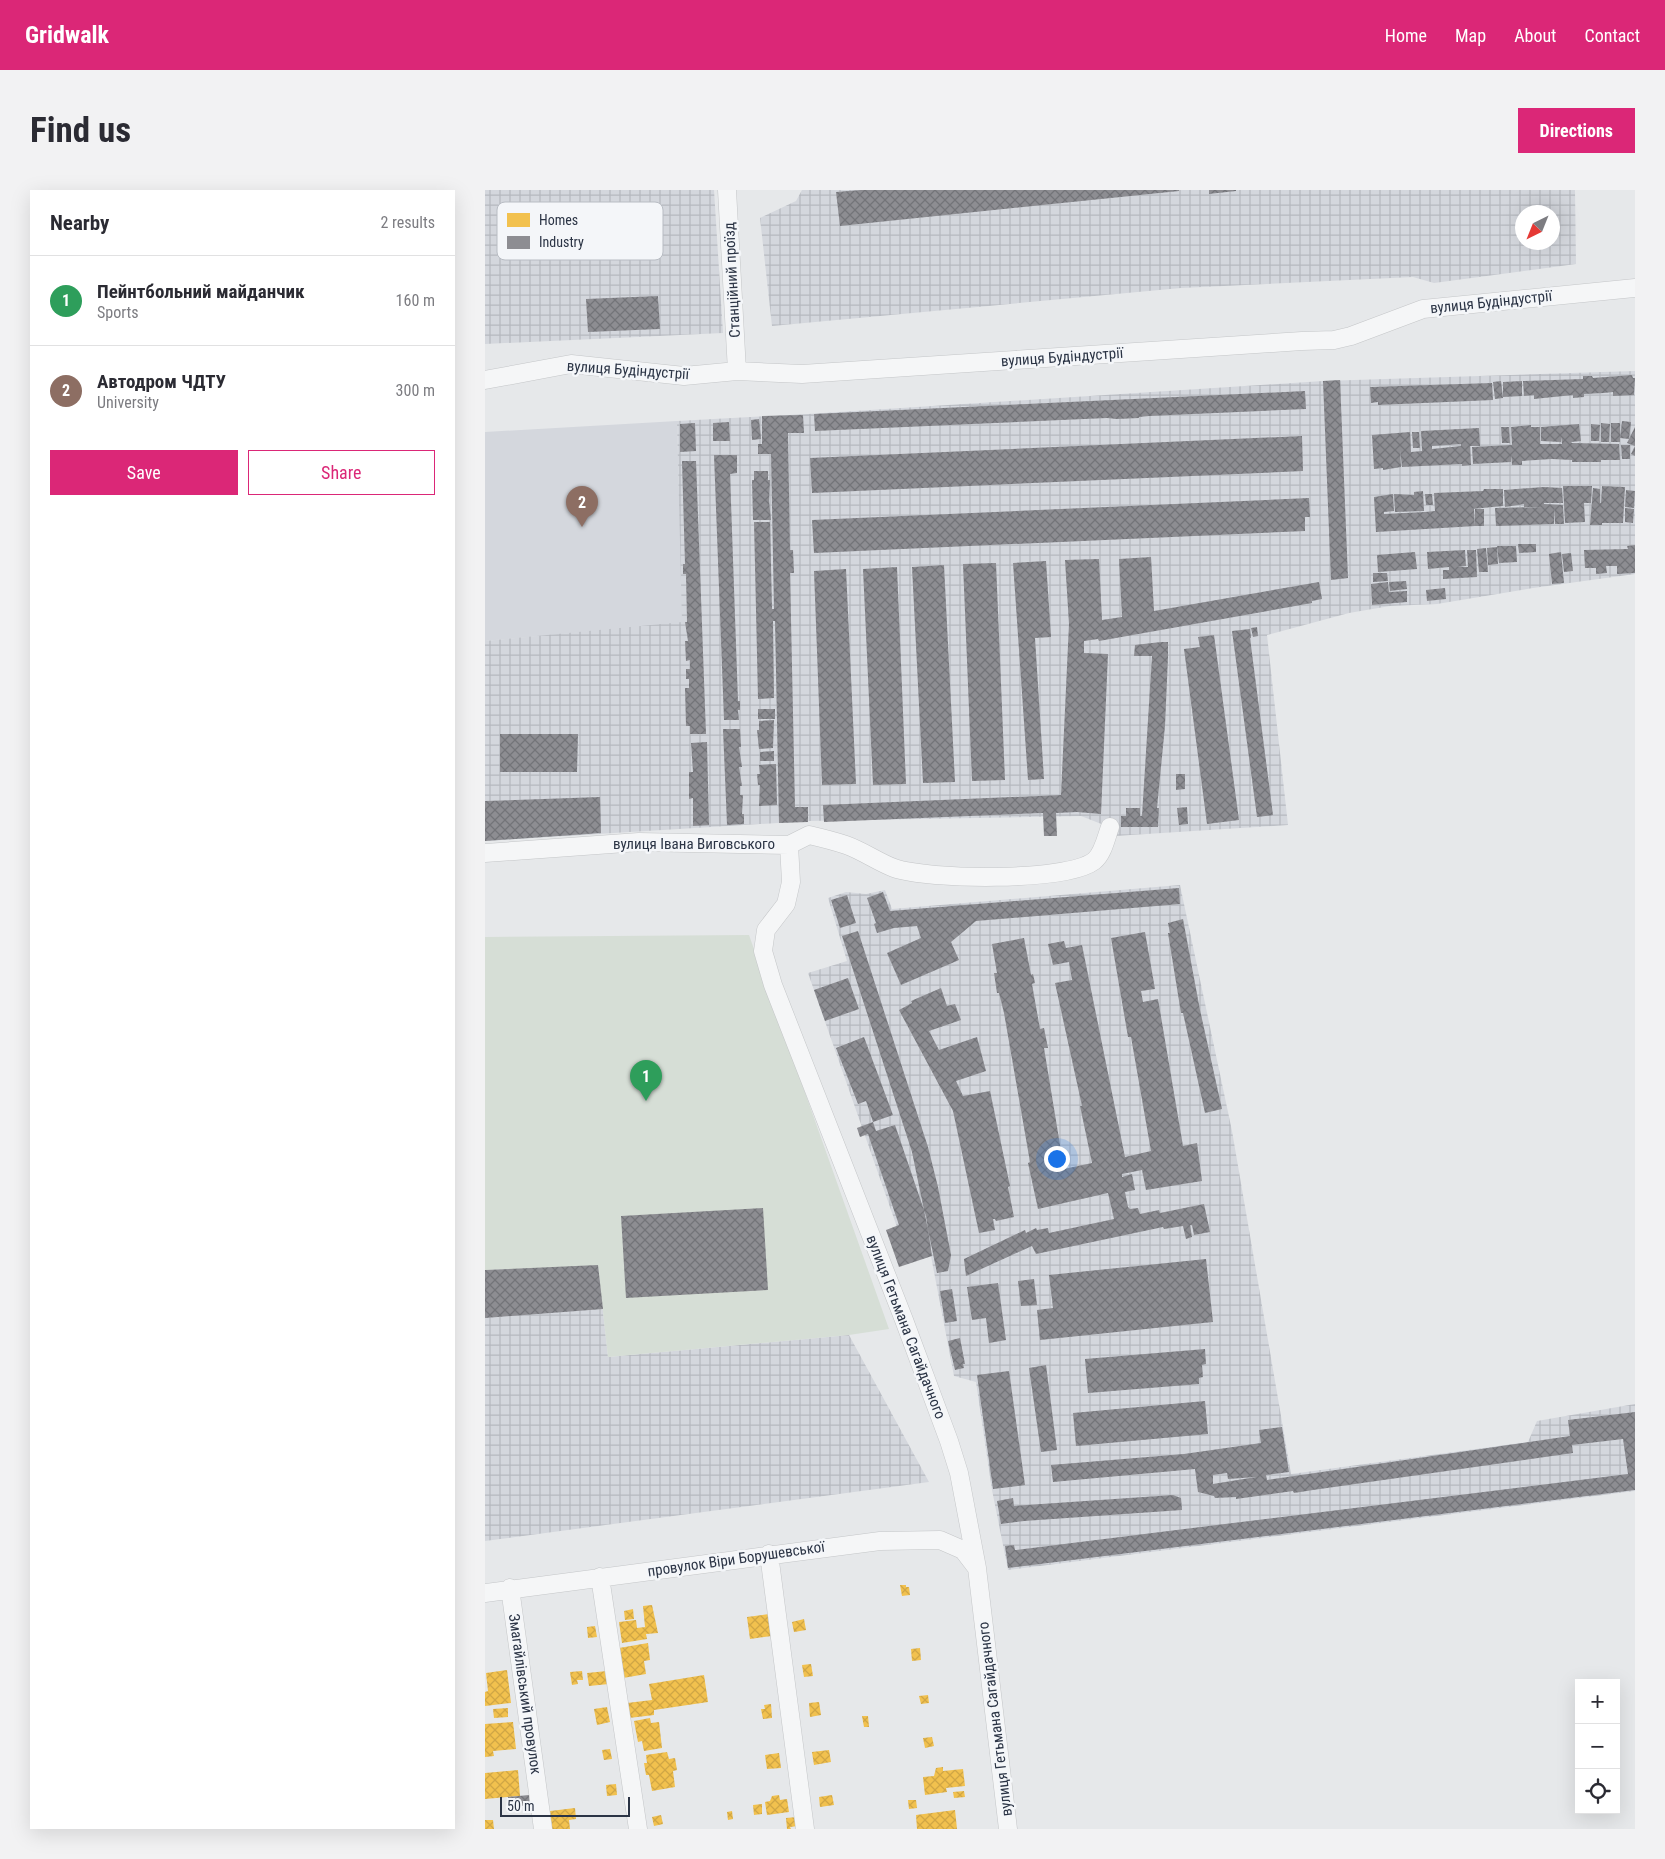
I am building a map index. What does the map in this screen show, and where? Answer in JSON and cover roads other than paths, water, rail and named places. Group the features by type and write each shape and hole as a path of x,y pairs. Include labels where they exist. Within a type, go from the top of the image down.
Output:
{"street":[{"name":"Станційний проїзд","path":"727,190 737,370"},
{"name":"вулиця Будіндустрії","path":"485,380 571,364 684,376 737,370 802,374 1302,341 1320,342 1351,336 1423,309 1635,288"},
{"name":"вулиця Івана Виговського","path":"485,853 639,842 789,845 809,835 847,845 895,868 923,875 1005,877 1061,873 1083,867 1095,861 1101,852 1109,827"},
{"name":"вулиця Гетьмана Сагайдачного","path":"789,845 791,882 786,904 766,930 763,950 773,985 904,1320 949,1441 965,1501 977,1568 1008,1829"},
{"name":"провулок Віри Борушевської","path":"485,1593 510,1588 880,1541 940,1540 963,1550 977,1568"},
{"path":"769,1554 805,1829"},
{"path":"600,1577 638,1829"},
{"name":"Змагайлівський провулок","path":"510,1588 543,1829"}],"place":[{"name":"Автодром ЧДТУ","path":"582,527"},
{"name":"Пейнтбольний майданчик","path":"646,1101"}]}
